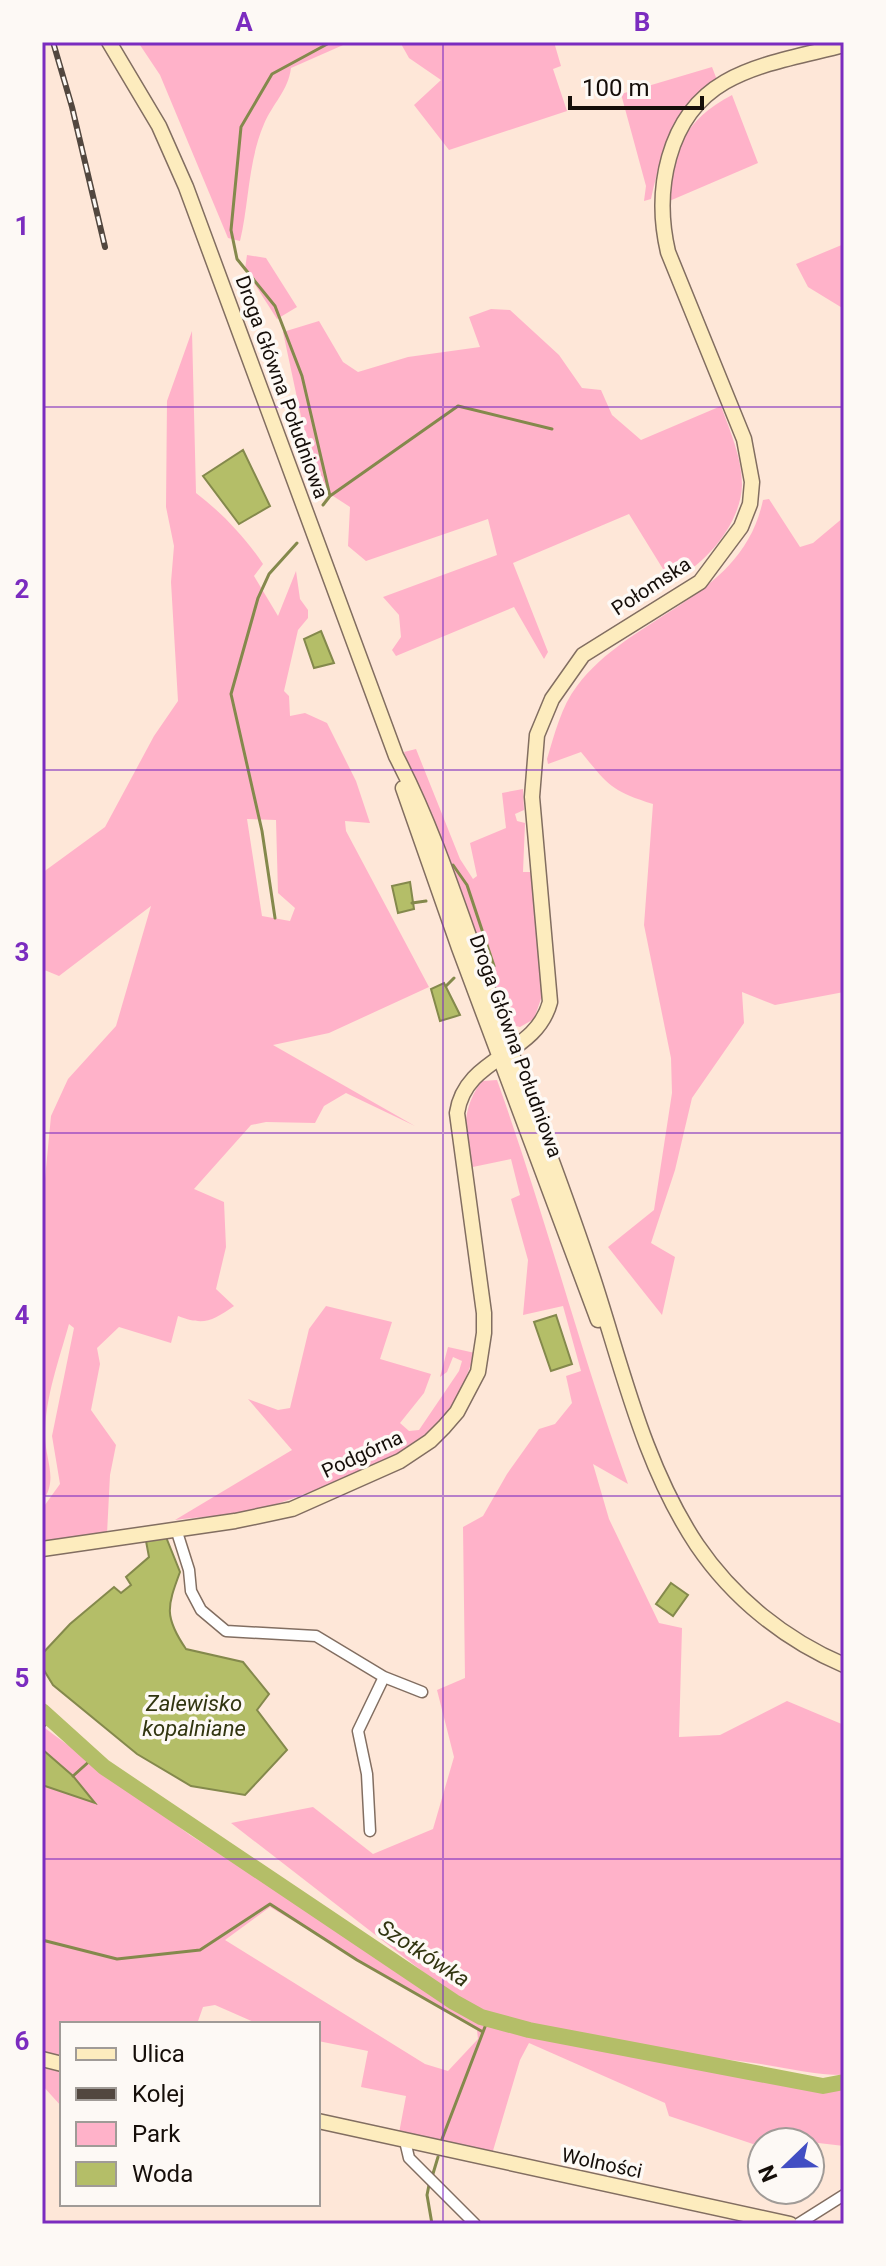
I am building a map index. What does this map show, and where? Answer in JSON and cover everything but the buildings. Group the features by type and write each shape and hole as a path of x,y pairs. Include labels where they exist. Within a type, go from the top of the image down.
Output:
{"main road":[{"name":"Droga Główna Południowa","path":"109,42 159,126 186,187 396,756 418,837 504,1053 579,1275 611,1345 663,1480 703,1553 762,1616 802,1644 844,1665"},
{"name":"Połomska","path":"464,1178 457,1122 460,1096 476,1073 535,1033 550,1002 531,773 537,735 552,699 583,655 700,582 741,527 750,504 752,482 744,439 665,238 662,192 669,157 685,120 726,82 844,45"},
{"name":"Podgórna","path":"42,1549 292,1509 408,1457 430,1441 457,1412 478,1372 484,1333 484,1313 464,1178"},
{"name":"Wolności","path":"320,2122 406,2148 790,2224"}],"street":[{"path":"176,1529 189,1570 191,1591 201,1610 226,1631 316,1636 384,1677 422,1692"},
{"path":"370,1831 367,1774 358,1731 384,1677"},
{"path":"406,2148 475,2224"},
{"path":"798,2224 844,2195"}],"green space":[{"path":"138,42 350,42 291,68 287,84 259,138 240,241 228,238 160,75"},
{"path":"400,42 554,42 561,66 553,69 567,111 449,150 414,105 441,80 409,58"},
{"path":"712,67 717,80 691,107 673,133 660,163 651,199 644,201 646,186 621,94"},
{"path":"732,95 758,163 667,202 673,167 684,138 702,115"},
{"path":"844,244 844,309 808,287 796,264"},
{"path":"247,255 266,258 297,307 277,319 245,269"},
{"path":"491,309 510,310 559,355 582,388 601,390 612,415 641,440 721,406 740,465 740,500 719,542 684,575 671,582 629,514 513,563 548,652 544,659 514,607 396,656 392,650 401,637 399,615 383,597 497,555 488,519 366,561 348,546 350,507 330,494 309,454 283,332 319,321 343,362 358,372 408,357 480,347 469,317"},
{"path":"192,331 196,493 232,526 263,564 254,576 278,616 296,571 300,599 308,610 308,618 298,630 284,691 289,696 290,716 305,713 327,723 356,781 370,823 345,821 346,831 429,987 329,1033 273,1045 415,1126 346,1093 324,1106 315,1123 266,1122 251,1125 194,1189 224,1202 226,1247 216,1289 234,1306 208,1320 195,1321 178,1316 171,1343 119,1327 97,1348 100,1364 91,1410 116,1445 110,1475 107,1534 42,1545 42,1509 60,1484 52,1436 74,1328 69,1324 47,1407 45,1435 50,1486 42,1502 42,1210 51,1116 68,1079 116,1026 151,906 59,976 42,969 42,873 105,827 154,736 178,701 171,582 174,546 166,507 167,401","holes":["247,819 276,820 278,893 295,908 290,921 262,916"]},
{"path":"769,499 800,547 813,543 844,517 844,992 775,1005 742,992 744,1023 692,1098 675,1170 651,1243 675,1257 662,1315 608,1247 654,1210 672,1093 671,1058 644,925 653,804 611,786 581,752 548,764 547,759 563,711 577,686 600,661 626,640 709,584 733,561 751,534 763,500"},
{"path":"416,749 460,859 473,879 477,876 470,843 506,828 502,793 523,789 524,810 515,814 517,821 525,823 523,872 533,872 544,990 534,1019 520,1027 508,1024 404,752"},
{"path":"497,1080 628,1484 593,1464 609,1519 659,1623 682,1628 679,1737 720,1735 787,1701 844,1725 844,2075 603,2043 528,2026 492,2014 458,1999 231,1823 313,1807 373,1854 433,1829 454,1757 437,1690 465,1678 463,1527 483,1516 507,1474 539,1429 555,1424 572,1403 566,1376 581,1371 563,1306 523,1315 528,1260 511,1199 520,1195 511,1159 468,1168 465,1134 470,1101 482,1081"},
{"path":"326,1306 392,1322 380,1359 431,1374 424,1393 400,1423 409,1431 419,1430 459,1371 462,1361 453,1357 447,1372 440,1377 448,1347 475,1353 461,1387 442,1420 413,1447 322,1488 251,1511 175,1520 292,1450 248,1399 278,1410 290,1408 309,1329"},
{"path":"42,1726 190,1835 477,2019 527,2034 820,2092 844,2088 844,2146 826,2144 826,2126 746,2126 746,2142 669,2116 665,2103 529,2043 520,2060 492,2154 399,2133 406,2096 361,2087 368,2051 320,2041 320,2022 253,2022 215,2005 203,2007 198,2022 60,2022 60,2059 42,2055 42,1785 93,1802 73,1776 42,1749","holes":["270,1907 477,2030 478,2039 448,2071 425,2064 225,1940"]},
{"path":"42,2068 60,2072 60,2105 42,2085"}],"water":[{"path":"243,450 270,506 239,524 203,476"},
{"path":"321,631 334,663 314,668 304,639"},
{"path":"410,882 414,909 398,913 392,886"},
{"path":"444,983 460,1015 440,1021 431,989"},
{"path":"556,1315 572,1364 551,1371 534,1322"},
{"name":"Zalewisko kopalniane","path":"166,1537 180,1572 170,1603 171,1620 179,1638 186,1649 243,1662 269,1694 257,1710 287,1750 245,1795 191,1786 137,1754 53,1685 42,1667 42,1654 70,1624 114,1587 121,1593 131,1585 126,1577 149,1557 146,1541"},
{"path":"671,1583 688,1595 673,1616 656,1604"},
{"path":"42,1749 73,1776 95,1803 42,1785"}],"waterway":[{"path":"330,496 302,376 275,306 237,259 231,230 241,127 272,74 331,42"},
{"path":"323,505 330,496 458,406 552,429"},
{"path":"275,918 262,831 231,694 258,598 269,574 297,543"},
{"path":"453,865 467,885 494,966"},
{"path":"412,903 426,901"},
{"path":"446,986 454,978"},
{"name":"Szotkówka","path":"42,1711 104,1767 454,2002 481,2017 529,2030 823,2086 844,2082"},
{"path":"42,1728 51,1719"},
{"path":"73,1776 93,1758"},
{"path":"42,1940 117,1959 200,1950 270,1904 357,1960 483,2032"},
{"path":"442,2139 488,2019"},
{"path":"432,2177 438,2157"},
{"path":"429,2185 427,2195 432,2224"}],"railway":[{"path":"53,42 72,107 105,247"}]}
